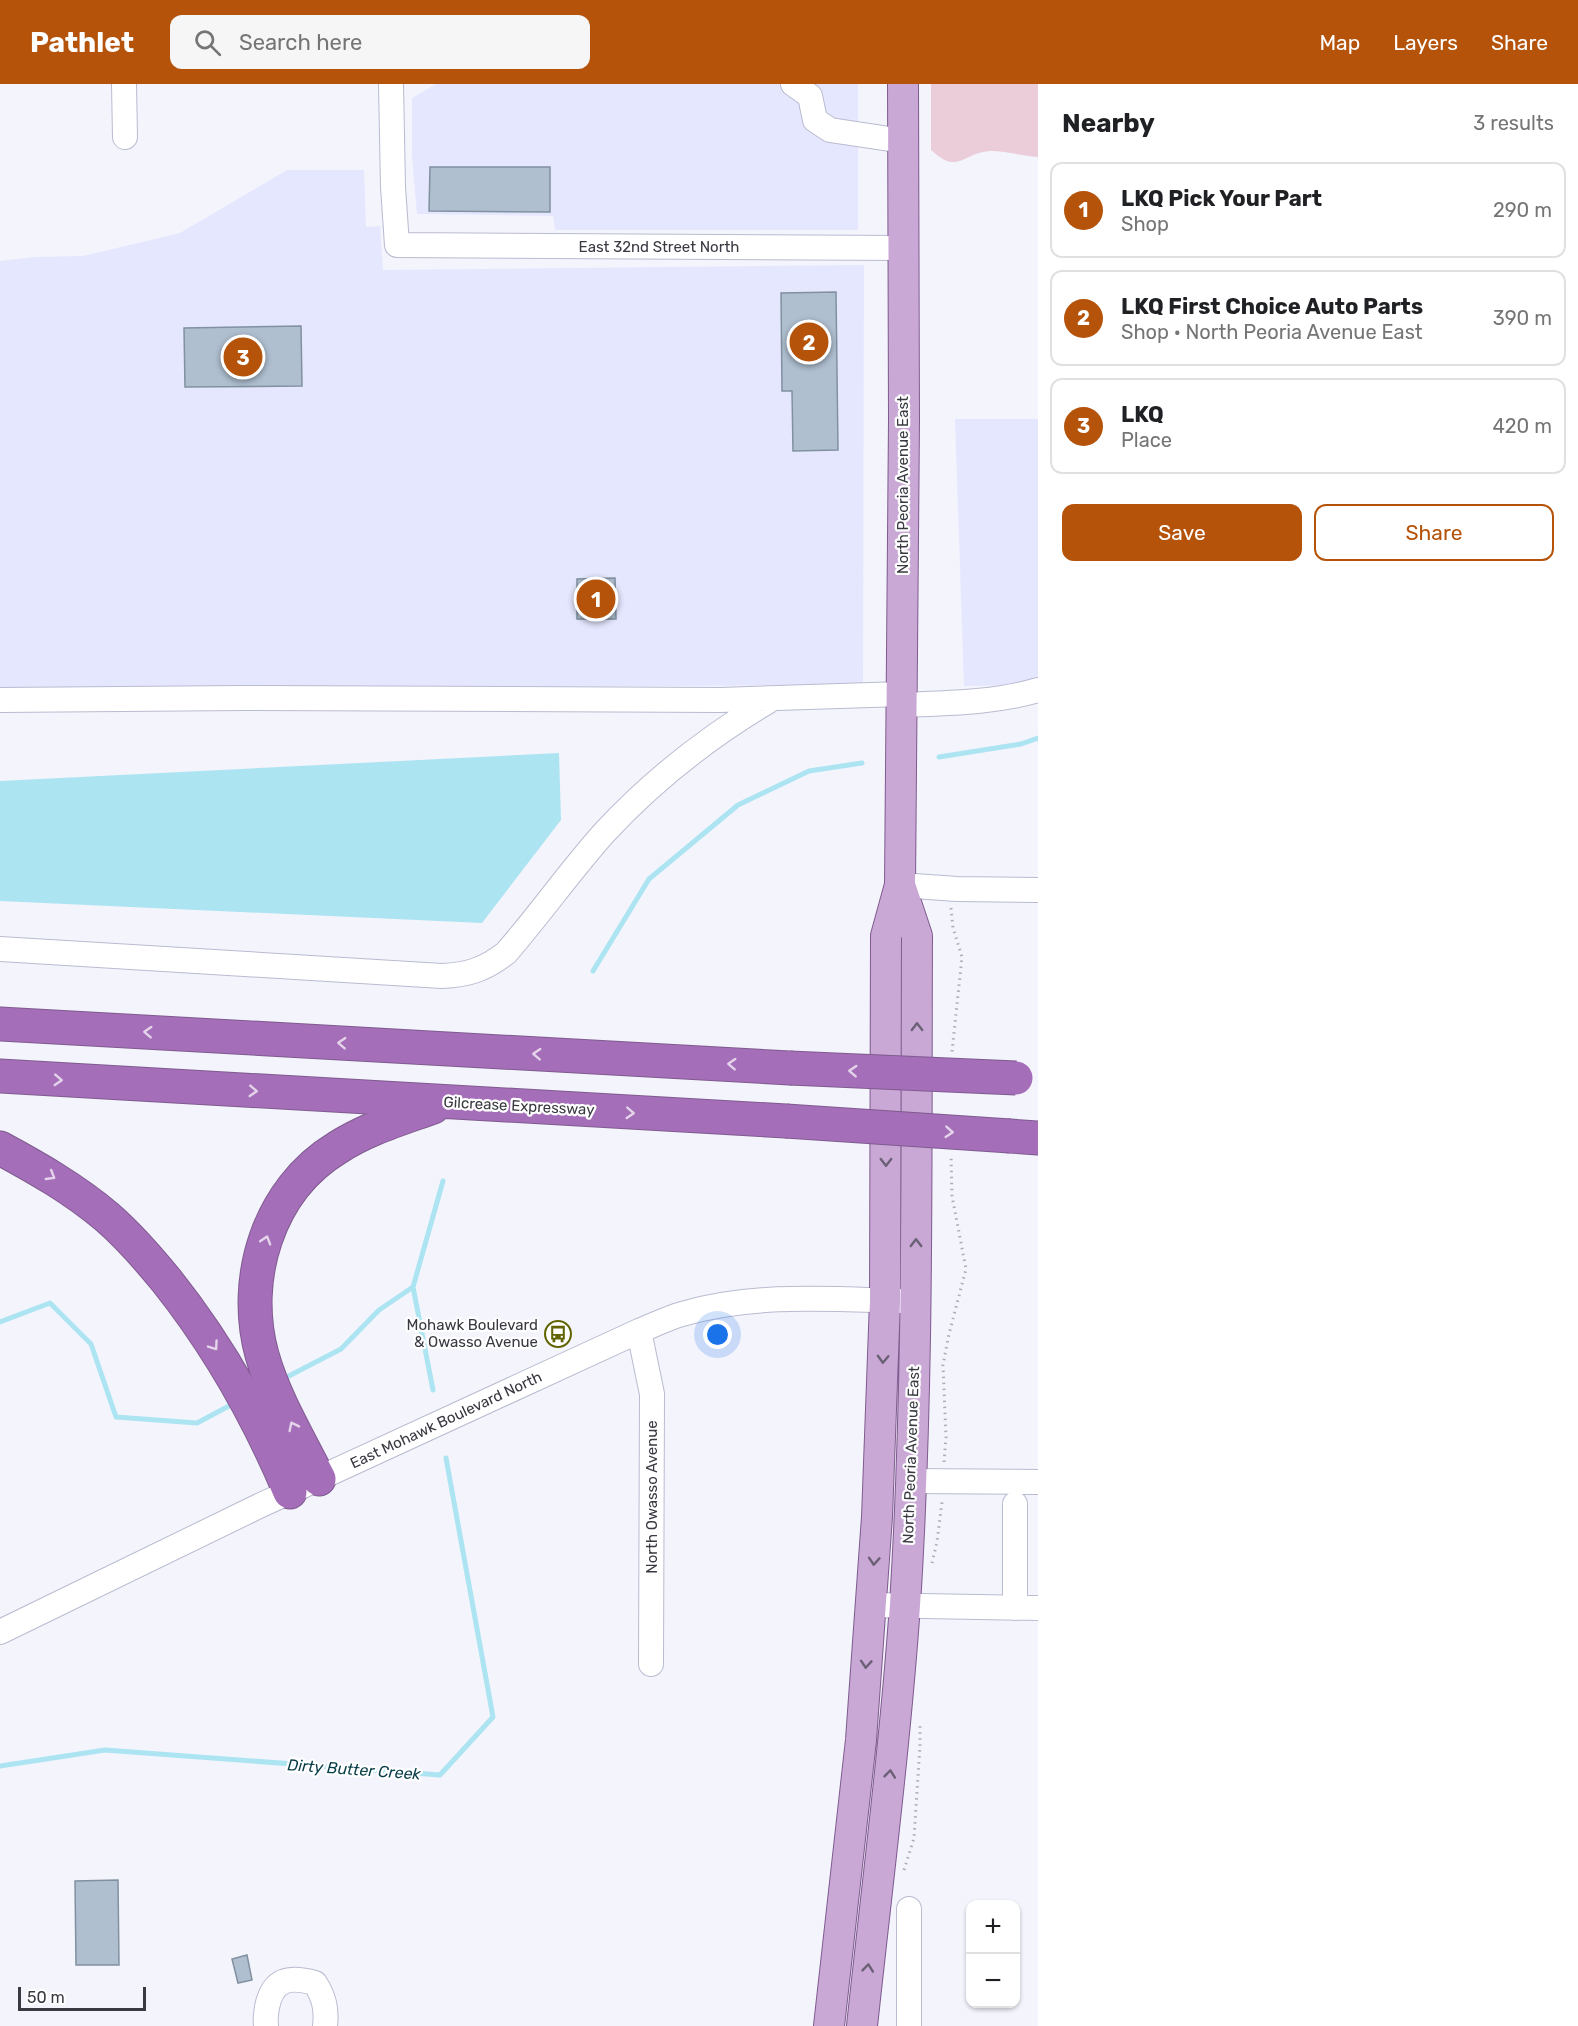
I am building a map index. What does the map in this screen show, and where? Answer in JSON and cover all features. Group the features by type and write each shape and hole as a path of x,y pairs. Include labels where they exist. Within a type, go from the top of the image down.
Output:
{"highway":[{"path":"0,1024 1027,1079"},
{"name":"Gilcrease Expressway","path":"0,1076 786,1121 1024,1137"},
{"path":"319,1479 262,1358 255,1327 254,1299 265,1239 277,1211 313,1165 336,1148 368,1130 446,1102"},
{"path":"0,1148 55,1178 107,1217 143,1252 221,1356 243,1393 290,1492"}],"main road":[{"name":"North Peoria Avenue East","path":"829,2026 861,1740 877,1517 885,1300 886,936 900,885 903,84"},
{"name":"North Peoria Avenue East","path":"862,2026 892,1751 904,1607 911,1481 916,1302 917,936 900,885"}],"street":[{"path":"124,84 125,137"},
{"name":"East 32nd Street North","path":"391,84 393,187 397,245 903,248"},
{"path":"793,84 810,96 815,120 830,129 903,141"},
{"path":"0,700 243,698 720,700 774,698 966,702 1038,690"},
{"path":"0,949 442,975 474,972 490,965 506,953 603,834 628,809 671,771 728,727 774,698"},
{"path":"720,700 729,713 728,727"},
{"path":"900,885 949,889 1038,890"},
{"name":"East Mohawk Boulevard North","path":"0,1632 290,1492 639,1331 682,1314 732,1304 789,1299 916,1302"},
{"name":"North Owasso Avenue","path":"639,1331 652,1394 651,1664"},
{"path":"911,1481 1038,1482"},
{"path":"870,1605 1027,1608 1015,1504"},
{"path":"909,1909 909,2026"},
{"path":"266,2026 269,1997 274,1987 284,1980 302,1979 315,1983 324,1997 327,2014 325,2026"}],"path":[{"path":"949,889 953,928 962,957 955,1007 952,1058"},
{"name":"North Peoria Avenue East","path":"943,1385 943,1365 948,1334 966,1269 952,1196 951,1152"}],"shaded area":[{"path":"436,84 858,84 858,230 555,230 553,216 417,214 412,156 412,98"},
{"path":"931,84 1038,84 1038,157 991,151 955,162 940,158 931,150"},
{"path":"287,170 364,170 366,227 380,226 383,270 864,265 863,685 0,689 0,261 35,257 83,256 180,233"},
{"path":"955,419 1038,419 1038,680 1027,685 964,686"},
{"path":"559,753 561,820 482,923 0,901 0,781"}],"building":[{"path":"430,167 550,167 550,212 429,211"},
{"path":"836,292 838,450 793,451 792,391 782,391 781,293"},
{"path":"301,326 302,386 185,387 184,328"},
{"path":"615,578 616,619 577,619 577,579"},
{"path":"118,1880 119,1965 76,1965 75,1881"},
{"path":"247,1955 252,1980 238,1983 232,1959"}],"waterway":[{"name":"Dirty Butter Creek","path":"939,757 1021,744 1038,738"},
{"name":"Dirty Butter Creek","path":"593,971 649,879 738,805 809,771 862,763"},
{"name":"Dirty Butter Creek","path":"433,1390 413,1287 443,1181"},
{"path":"283,1379 341,1349 379,1310 413,1287"},
{"path":"0,1322 50,1303 91,1344 116,1417 197,1423 229,1406"},
{"name":"Dirty Butter Creek","path":"0,1766 105,1750 440,1775 493,1717 446,1458"}],"place":[{"name":"LKQ First Choice Auto Parts","path":"809,342"},
{"name":"LKQ","path":"243,357"},
{"name":"LKQ Pick Your Part","path":"596,599"},
{"name":"Mohawk Boulevard & Owasso Avenue","path":"558,1334"}]}
